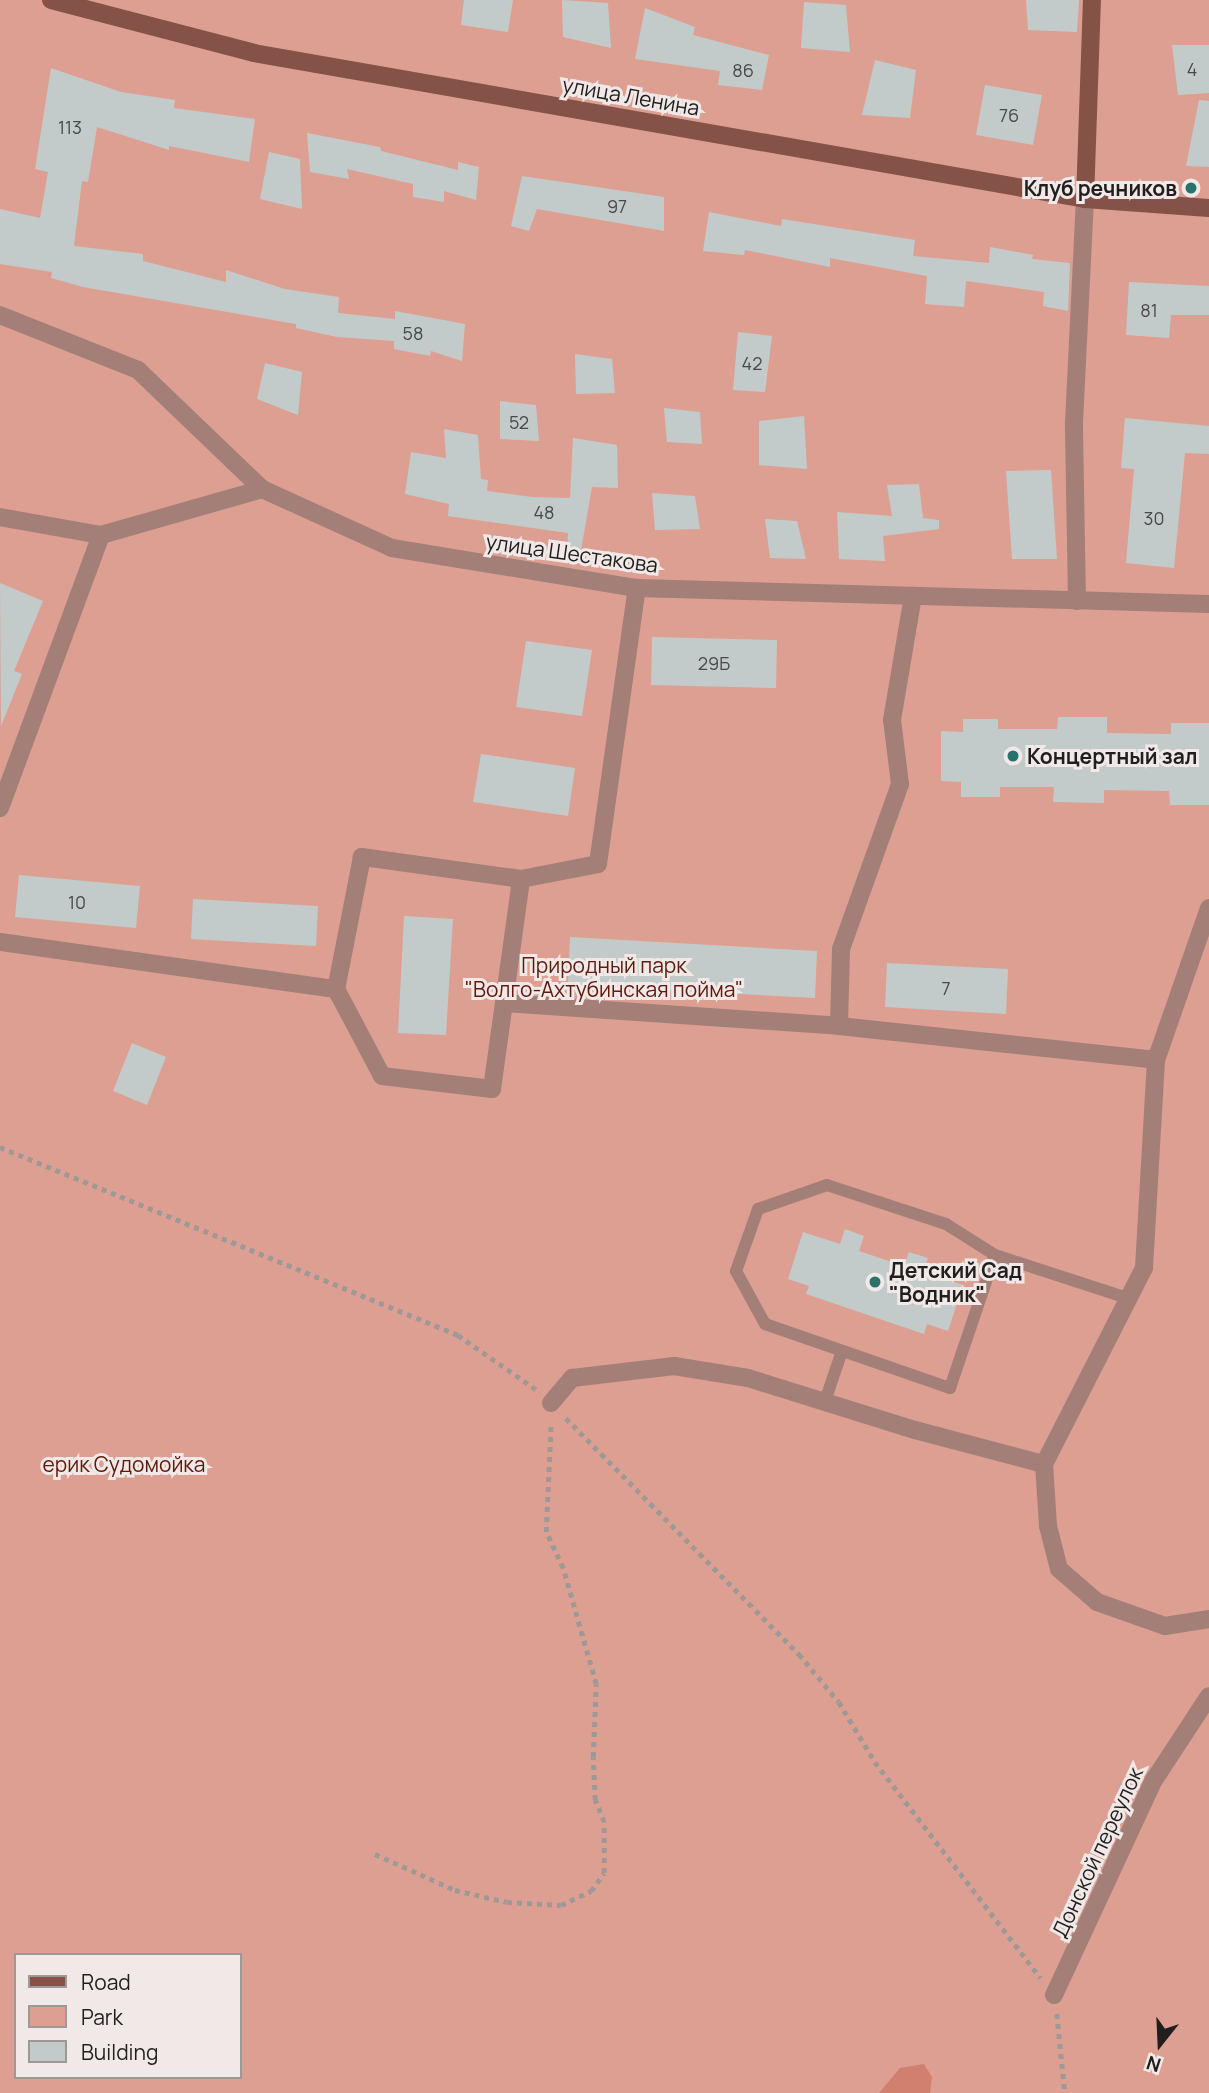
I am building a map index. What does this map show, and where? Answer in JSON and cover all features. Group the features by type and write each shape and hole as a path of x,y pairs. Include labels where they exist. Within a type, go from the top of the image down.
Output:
{"street":[{"name":"улица Ленина","path":"51,0 97,6 254,53 1084,199 1209,208"},
{"path":"1077,601 1074,423 1092,0"},
{"name":"улица Шестакова","path":"0,315 138,370 262,489 392,548 638,589 1209,604"},
{"path":"0,517 101,535 262,489"},
{"path":"0,808 101,535"},
{"path":"521,879 492,1089 382,1076 336,989 362,857 521,879 598,864 638,589"},
{"path":"839,1026 841,948 900,784 892,720 913,596"},
{"path":"1209,908 1156,1060 1144,1268 1126,1298 1044,1464 1048,1526 1059,1569 1097,1602 1165,1626 1209,1619"},
{"path":"0,942 336,989"},
{"path":"504,1003 839,1026 1156,1060"},
{"path":"551,1404 572,1378 674,1366 748,1378 1044,1464"},
{"name":"Донской переулок","path":"1054,1995 1154,1780 1209,1696"}],"lane":[{"path":"995,1255 950,1388 765,1324 736,1271 758,1209 827,1185 946,1224 995,1255 1126,1298"},
{"path":"825,1401 842,1350"}],"path":[{"path":"0,1147 458,1335 521,1375 799,1654 839,1702 875,1762 1054,1995 1065,2093"},
{"path":"375,1854 454,1890 507,1902 561,1905 592,1891 604,1873 604,1822 595,1800 593,1757 596,1684 563,1568 546,1532 551,1404"}],"green space":[{"name":"Природный парк \"Волго-Ахтубинская пойма\"","path":"0,0 1209,0 1209,2093 0,2093"}],"shaded area":[{"path":"924,2064 932,2077 930,2093 879,2093 900,2068"}],"building":[{"path":"464,0 513,0 508,32 461,25"},
{"path":"562,0 608,3 611,48 563,37"},
{"path":"1026,0 1079,0 1077,32 1028,30"},
{"path":"804,2 846,5 850,52 801,48"},
{"path":"645,8 695,27 693,35 769,55 762,90 718,85 720,71 635,59"},
{"path":"1172,45 1209,45 1209,93 1178,95"},
{"path":"875,60 916,70 910,118 862,115"},
{"path":"51,68 121,92 175,100 174,108 255,119 249,162 169,146 169,150 97,127 88,182 82,181 74,246 143,254 143,261 226,282 226,270 285,289 339,297 338,313 395,319 395,311 465,324 462,361 431,351 430,356 394,349 394,341 337,337 296,328 296,324 83,287 51,278 52,272 0,264 0,209 40,218 48,172 35,169"},
{"path":"985,85 1042,95 1033,145 976,135"},
{"path":"1199,100 1209,101 1209,167 1186,166"},
{"path":"307,133 380,147 381,151 458,170 458,162 479,167 476,200 444,191 444,202 413,197 413,184 347,169 349,179 310,172"},
{"path":"269,152 300,159 302,209 260,199"},
{"path":"522,176 664,197 664,231 537,209 529,231 511,226"},
{"path":"709,212 781,226 782,219 915,240 913,256 989,263 990,247 1033,255 1032,259 1070,263 1068,311 1043,306 1044,292 966,281 964,307 925,304 927,276 830,258 830,267 745,250 744,255 703,251"},
{"path":"1129,282 1209,286 1209,315 1171,315 1169,338 1126,335"},
{"path":"738,332 772,336 765,392 733,390"},
{"path":"575,354 612,359 615,393 576,394"},
{"path":"265,363 302,372 298,415 257,399"},
{"path":"500,401 536,405 539,441 500,439"},
{"path":"664,408 700,412 702,444 667,442"},
{"path":"804,416 807,469 759,465 759,421"},
{"path":"1125,418 1209,426 1209,454 1185,453 1174,568 1126,563 1134,469 1121,468"},
{"path":"444,429 478,435 481,479 488,480 487,491 532,497 570,498 573,438 617,445 618,488 592,487 580,556 567,554 568,533 448,516 449,504 405,494 411,452 446,458"},
{"path":"1051,470 1057,559 1012,559 1006,471"},
{"path":"919,484 923,518 939,520 939,529 883,536 885,561 839,559 837,512 892,516 887,485"},
{"path":"652,493 695,496 700,529 655,530"},
{"path":"765,519 797,521 806,559 770,558"},
{"path":"0,583 43,601 14,671 22,674 1,726"},
{"path":"652,637 777,640 776,688 651,685"},
{"path":"526,641 592,650 582,716 516,707"},
{"path":"1058,717 1107,717 1107,733 1171,734 1171,723 1209,723 1209,805 1170,805 1169,791 1104,790 1104,803 1053,802 1054,787 1000,787 1000,797 961,797 961,782 941,781 941,731 963,732 963,719 998,719 998,729 1057,729"},
{"path":"481,754 575,768 568,816 473,802"},
{"path":"19,875 140,886 136,928 15,917"},
{"path":"193,899 318,906 316,946 191,939"},
{"path":"404,916 453,919 446,1035 398,1033"},
{"path":"570,937 817,951 815,998 568,985"},
{"path":"887,963 1008,969 1006,1014 885,1007"},
{"path":"132,1043 166,1057 147,1105 113,1091"},
{"name":"Детский Сад \"Водник\"","path":"845,1229 864,1236 859,1251 904,1266 909,1252 928,1258 923,1272 963,1285 948,1331 927,1324 924,1334 806,1294 809,1286 788,1279 803,1232 840,1244"}],"place":[{"name":"Клуб речников","path":"1191,188"},
{"name":"Концертный зал","path":"1013,756"},
{"name":"Детский Сад \"Водник\"","path":"875,1282"}],"park label":[{"name":"ерик Судомойка","path":"124,1464"}]}
